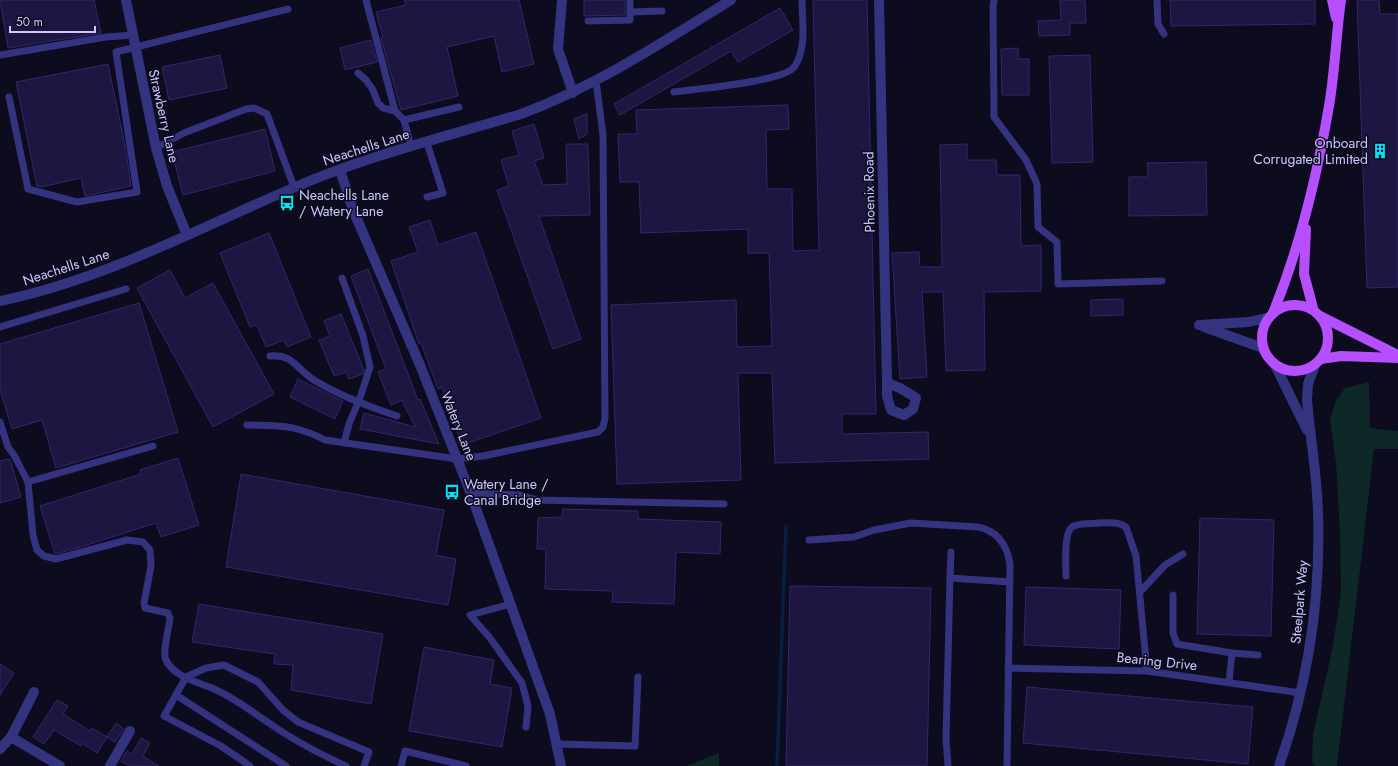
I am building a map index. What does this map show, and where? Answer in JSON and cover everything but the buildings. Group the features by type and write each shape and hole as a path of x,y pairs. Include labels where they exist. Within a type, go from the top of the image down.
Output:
{"main road":[{"path":"1332,0 1338,24"},
{"path":"1341,0 1329,105 1308,208 1285,284 1271,315 1264,326 1262,336 1263,348 1267,356 1275,365 1289,371 1302,371 1318,362 1349,356 1398,358"},
{"path":"1308,208 1304,274 1313,308 1326,325 1327,339 1326,351 1318,362"},
{"path":"1271,315 1285,305 1300,304 1313,308"},
{"path":"1320,316 1398,354"}],"street":[{"name":"Strawberry Lane","path":"126,0 156,148 167,186 187,235"},
{"path":"562,0 558,49 573,93"},
{"name":"Neachells Lane","path":"0,301 64,285 187,235 294,187 340,170 521,114 573,93 596,81 731,0"},
{"name":"Phoenix Road","path":"879,0 887,383"},
{"name":"Watery Lane","path":"340,170 354,210 420,365 470,493 550,714 561,766"},
{"path":"1263,348 1199,326 1249,322 1271,315"},
{"name":"Steelpark Way","path":"1279,766 1302,693 1313,633 1317,580 1318,512 1307,400 1308,384 1318,362"},
{"name":"Steelpark Way","path":"1275,365 1288,388 1310,437"},
{"path":"0,750 11,737 34,692"},
{"path":"110,766 130,731"},
{"path":"11,737 60,766"}],"lane":[{"path":"366,0 395,111 404,120 411,147"},
{"path":"588,21 630,20 630,0"},
{"path":"674,92 771,78 790,72 795,67 802,50 802,0"},
{"path":"994,0 994,117 1026,160 1037,184 1038,227 1057,242 1058,284 1162,281"},
{"path":"1157,0 1158,24 1164,34"},
{"path":"9,97 28,189 77,202 137,192 116,52 135,49 288,9"},
{"path":"630,12 662,11"},
{"path":"0,55 106,37 133,35"},
{"path":"358,73 366,80 373,90 378,104 383,108 395,111"},
{"path":"247,425 292,426 307,431 325,440 457,459 483,456 598,432 603,427 605,418 603,135 596,81"},
{"path":"404,120 459,107"},
{"path":"156,148 184,133 246,109 262,110 267,114 294,187"},
{"path":"426,143 443,193 427,197"},
{"path":"342,278 362,336 370,367 359,401 349,424 344,443"},
{"path":"0,327 126,289"},
{"path":"270,356 283,356 290,358 314,380 359,401 397,416"},
{"path":"0,422 8,447 14,455 28,482 33,535 37,550 44,556 56,559 127,540 142,542 150,550 151,566 144,603 145,608 168,613 170,618 165,659 178,674 232,697 249,707 269,723 327,758 346,766"},
{"path":"28,482 153,446"},
{"path":"470,493 520,495 537,500 724,504"},
{"path":"1066,576 1067,533 1071,527 1077,525 1110,522 1122,524 1129,532 1133,544 1140,592 1146,670"},
{"path":"808,540 854,537 874,530 911,523 986,529 999,538 1004,545 1010,564 1006,766"},
{"path":"948,766 946,740 951,552"},
{"path":"1140,592 1165,565 1183,554"},
{"path":"950,578 1010,582"},
{"path":"1173,595 1173,633 1177,644 1232,653 1258,655"},
{"path":"510,604 470,615 490,638 522,683 528,706 526,727"},
{"path":"1229,682 1232,653"},
{"path":"250,766 222,746 164,716 186,677 206,668 224,665 238,671 258,682 283,710 298,722 369,752 364,766"},
{"name":"Bearing Drive","path":"1008,668 1146,670 1302,693"},
{"path":"557,744 636,746 638,677"},
{"path":"176,695 286,766"},
{"path":"401,766 405,751 435,762 466,766"}],"green space":[{"path":"1369,382 1370,428 1398,431 1398,449 1374,449 1337,766 1315,766 1312,761 1313,735 1333,646 1341,593 1340,531 1336,463 1330,419 1336,401 1345,388"},
{"path":"719,753 719,766 686,766"}],"waterway":[{"path":"777,766 786,526"}],"place":[{"name":"Onboard Corrugated Limited","path":"1380,151"},
{"name":"Neachells Lane / Watery Lane","path":"287,203"},
{"name":"Watery Lane / Canal Bridge","path":"452,492"}]}
